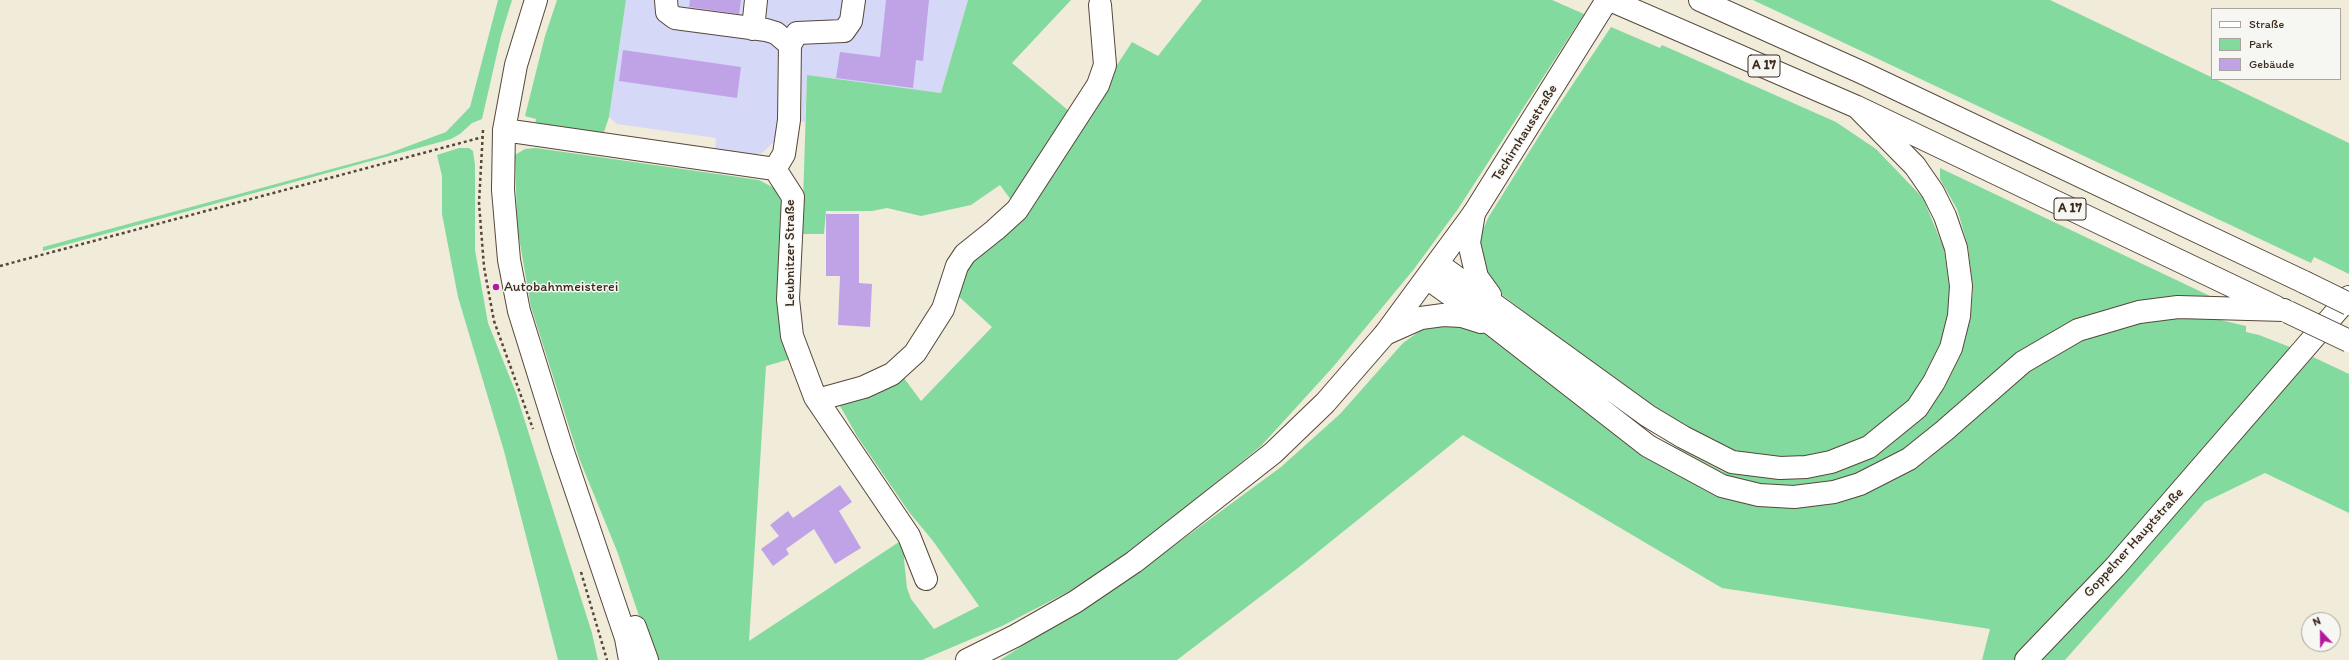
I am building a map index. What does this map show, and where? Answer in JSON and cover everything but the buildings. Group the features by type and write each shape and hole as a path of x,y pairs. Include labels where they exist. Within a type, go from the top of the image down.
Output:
{"main road":[{"path":"536,0 516,65 504,130 502,190 509,260 520,311 562,449 626,638 630,660"},
{"path":"666,0 667,12 675,18 776,33 790,45"},
{"path":"753,29 756,0"},
{"path":"504,130 775,169 784,154 789,120 790,45 797,33 844,31 851,21 854,0"},
{"name":"A 17","path":"1609,0 1671,25 1856,107 2349,341"},
{"name":"Tschirnhausstraße","path":"967,660 1015,636 1075,602 1134,562 1273,453 1325,403 1384,334 1433,271 1474,214 1609,0"},
{"name":"A 17","path":"1700,0 1863,73 2349,304"},
{"path":"817,400 864,387 892,374 915,353 943,309 957,266 965,254 995,230 1016,210 1098,84 1105,65 1100,5"},
{"path":"1433,271 1497,304 1648,416 1683,437 1732,462 1780,468 1806,467 1831,462 1869,447 1917,408 1934,382 1951,348 1959,316 1961,286 1956,248 1945,216 1933,192 1915,166 1856,107"},
{"name":"Leubnitzer Straße","path":"775,169 793,197 788,299 792,336 817,400 909,536 926,579"},
{"path":"1474,214 1469,243 1477,277 1497,304"},
{"path":"1433,271 1494,326 1648,446 1688,469 1722,486 1759,495 1794,498 1828,493 1860,484 1909,459 1944,431 2023,362 2078,330 2140,312 2178,307 2286,311"},
{"name":"Goppelner Hauptstraße","path":"2026,660 2115,567 2349,297"},
{"path":"1384,334 1421,318 1443,315 1462,316 1494,326"},
{"path":"562,449 596,516 647,660"}],"path":[{"path":"0,266 504,130"}],"shaded area":[{"path":"626,0 968,0 941,93 807,75 805,122 778,119 774,142 762,153 752,155 715,151 716,138 617,124 609,117"}],"green space":[{"path":"498,0 512,0 501,36 482,119 472,123 460,134 451,139 43,251 43,247 387,154 446,132 470,107"},
{"path":"557,0 626,0 609,117 603,135 535,126 536,119 525,116 545,36"},
{"path":"968,0 1071,0 1012,63 1070,112 1011,200 1000,185 971,205 921,216 887,208 872,211 826,211 824,234 802,234 807,75 941,93"},
{"path":"1202,0 1552,0 1584,14 1458,209 1414,269 1333,367 1261,446 1128,554 1068,592 1002,626 922,660 654,660 617,551 579,458 531,307 517,226 515,155 525,149 536,148 759,180 774,188 781,201 782,221 778,319 790,359 766,366 749,641 902,540 905,550 904,560 907,588 911,599 934,629 979,606 933,541 909,512 857,436 836,399 901,374 921,401 992,327 956,294 963,261 1093,102 1132,42 1158,56"},
{"path":"1753,0 2050,0 2211,77 2211,80 2217,80 2349,143 2349,274 2314,257 2311,263"},
{"path":"1611,27 1660,48 1662,45 1836,122 1876,149 1923,198 1944,249 1949,285 1949,314 1942,344 1925,379 1900,412 1863,437 1827,452 1807,456 1770,458 1727,451 1646,405 1492,287 1479,261 1480,237 1488,218 1551,117"},
{"path":"459,148 469,148 473,151 475,165 475,250 488,323 516,393 592,633 598,660 558,660 504,451 458,297 442,214 442,176 437,155"},
{"path":"1940,168 2210,296 2141,303 2082,319 1913,447 1858,477 1795,491 1725,481 1663,445 1664,441 1724,472 1781,479 1806,478 1872,455 1899,437 1924,416 1945,386 1960,353 1970,321 1973,289 1968,246 1957,209 1940,179"},
{"path":"2177,317 2216,319 2246,326 2246,332 2259,335 2295,349 2016,660 1982,660 1990,629 1722,588 1463,435 1298,568 1177,660 1000,660 1137,573 1281,467 1340,414 1403,343 1424,328 1443,323 1477,330 1493,337 1720,493 1888,480 1926,461 2022,375 2085,338 2143,320"},
{"path":"2313,357 2349,374 2349,513 2265,473 2205,502 2065,660 2040,660"}],"place":[{"name":"Autobahnmeisterei","path":"496,287"}]}
